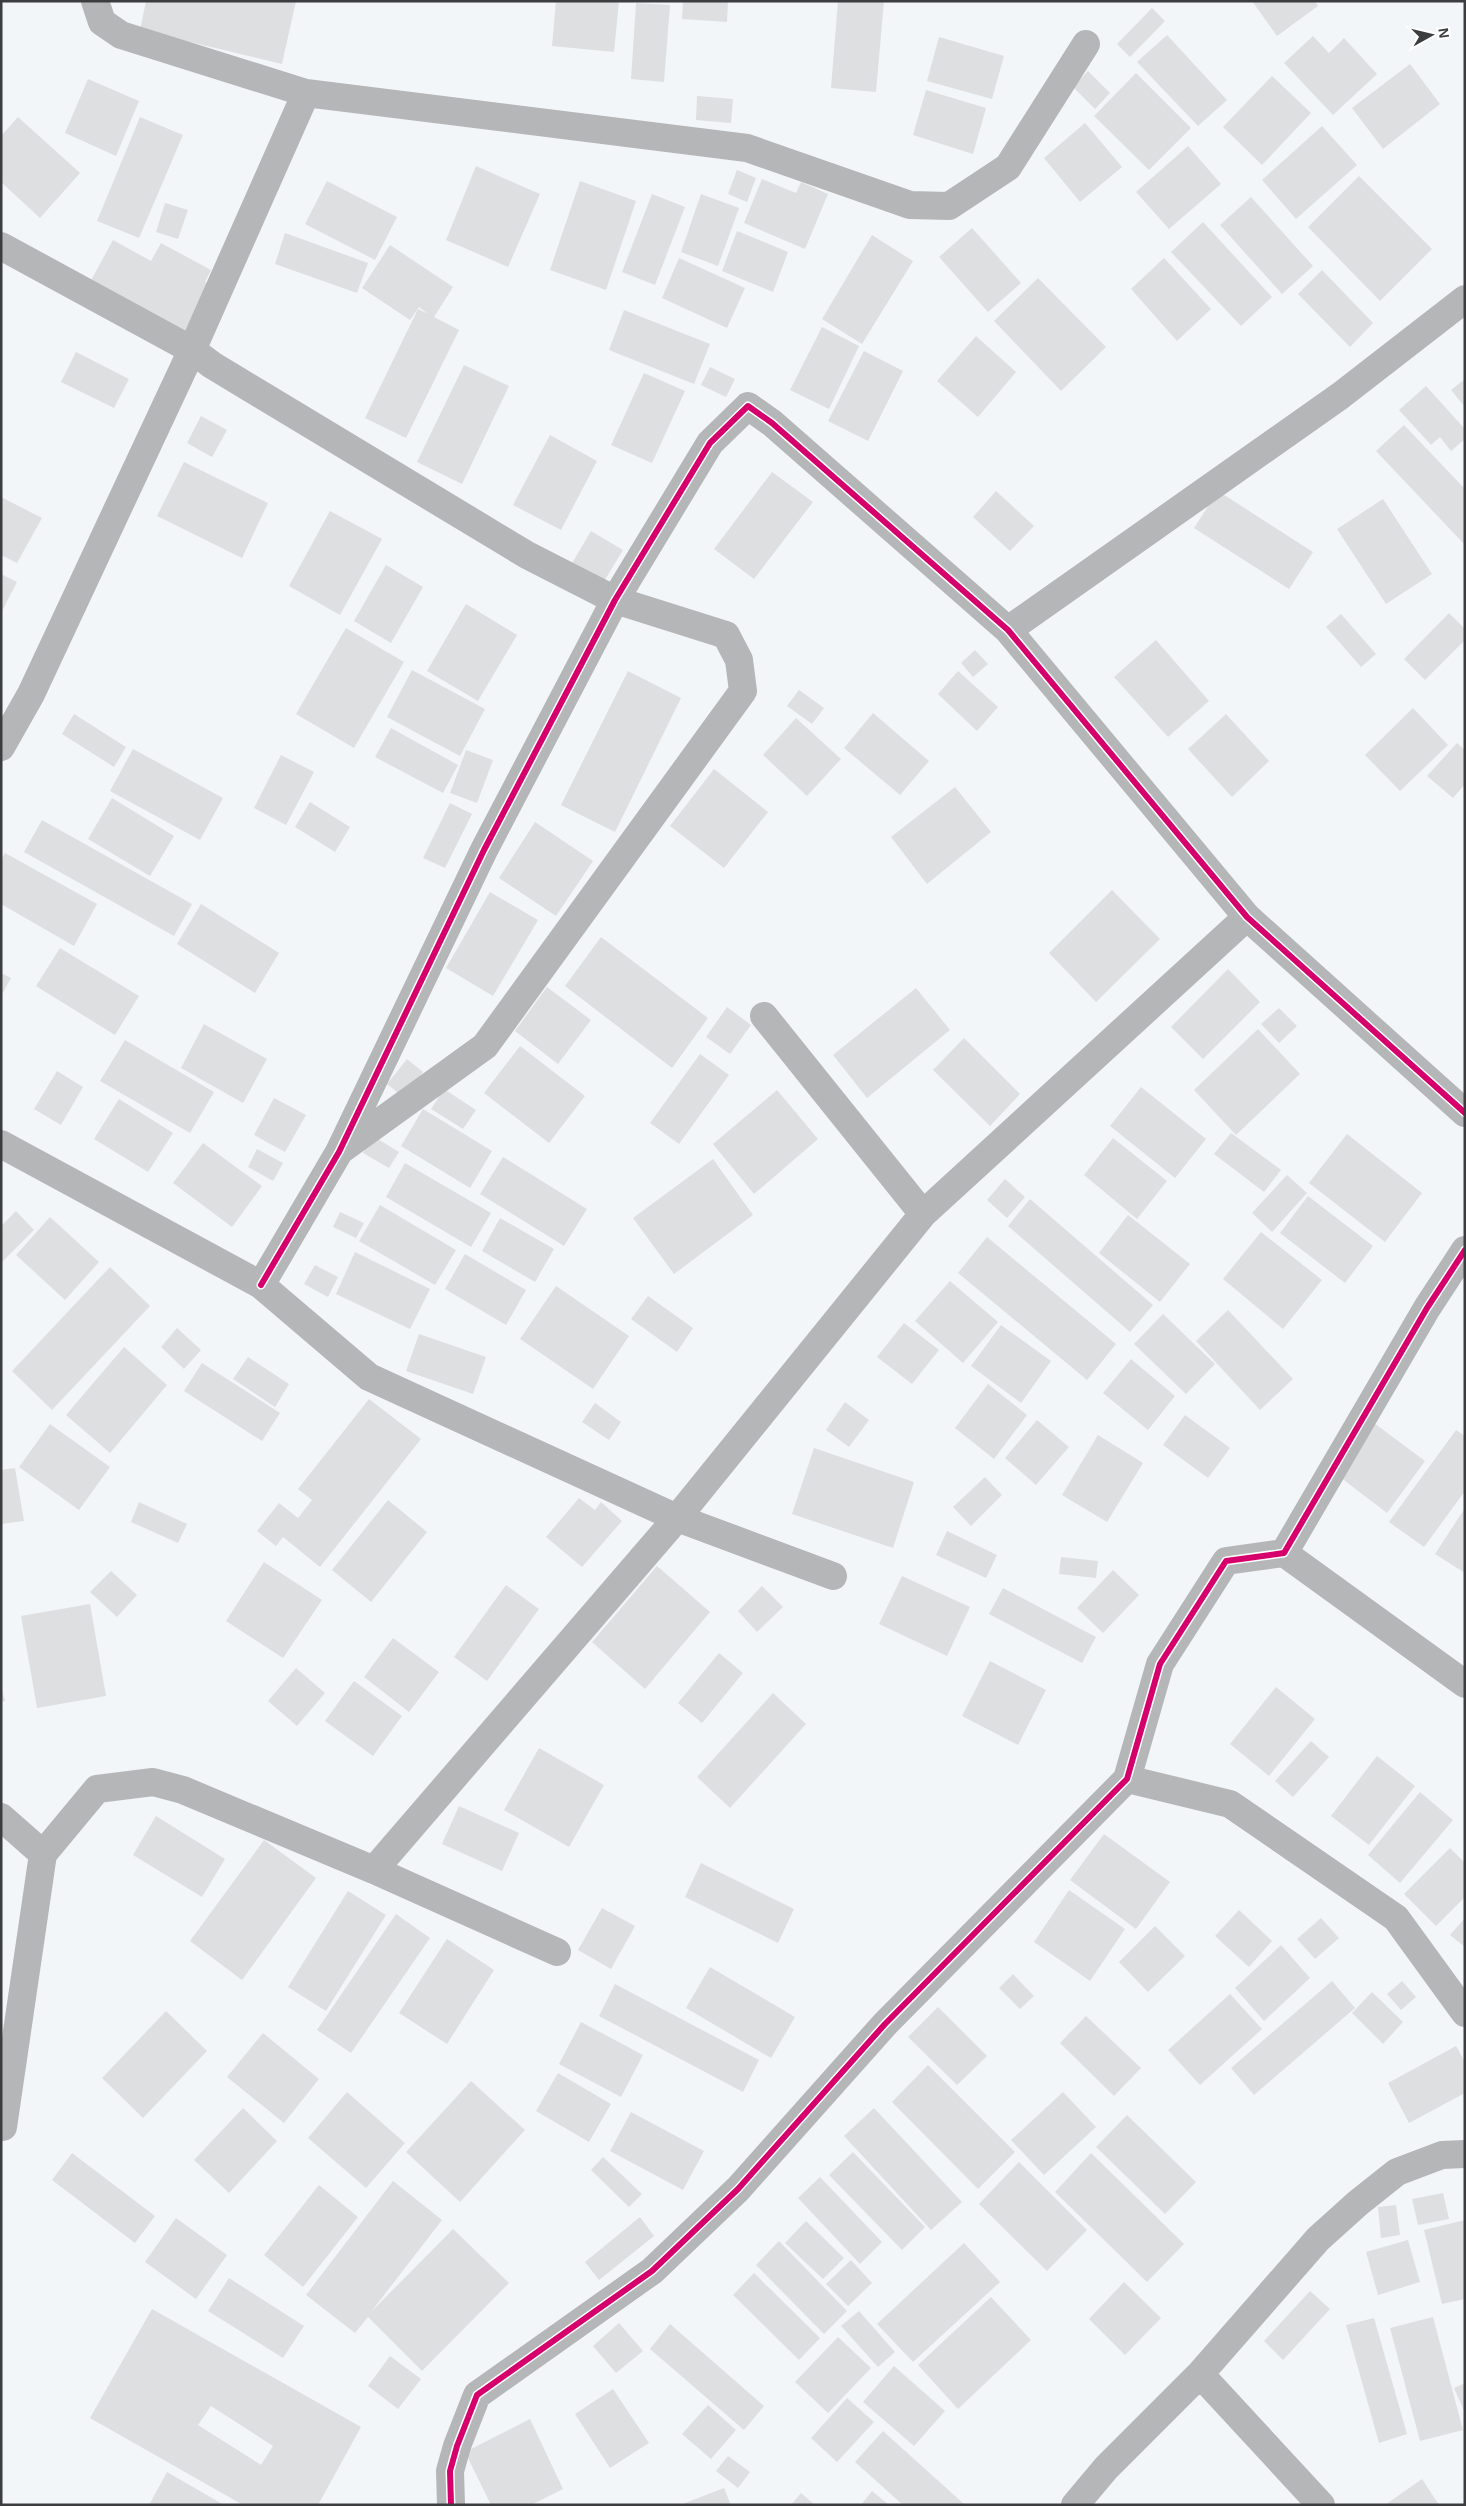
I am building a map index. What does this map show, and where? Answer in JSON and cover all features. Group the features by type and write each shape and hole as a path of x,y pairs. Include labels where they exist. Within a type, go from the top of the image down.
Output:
{"street":[{"path":"96,1 102,22 121,36 306,93 747,148 910,205 949,206 1008,167 1086,44"},
{"path":"1,747 31,694 192,350 306,93"},
{"path":"1,246 192,350 212,365 527,555 615,600 726,635 738,660 744,690 485,1046 338,1152"},
{"path":"1008,630 1340,396 1465,299"},
{"path":"261,1284 338,1152 484,850 615,600 710,443 748,406 772,424 1008,630 1247,917 1465,1114"},
{"path":"374,1870 677,1518 923,1214 1247,917"},
{"path":"764,1016 923,1214"},
{"path":"1,1144 261,1284 369,1377 677,1518 833,1576"},
{"path":"1284,1553 1427,1308 1465,1250"},
{"path":"451,2505 450,2471 457,2446 477,2395 652,2271 731,2196 885,2024 1126,1779 1160,1664 1226,1561 1284,1553 1465,1684"},
{"path":"1126,1779 1230,1804 1270,1831 1396,1918 1465,2013"},
{"path":"3,2127 43,1854 97,1789 153,1782 183,1790 374,1870 557,1952"},
{"path":"1,1817 43,1854"},
{"path":"1075,2505 1106,2468 1200,2374 1318,2239 1358,2203 1397,2172 1442,2155 1465,2154"},
{"path":"1200,2374 1321,2505"}],"building":[{"path":"146,1 296,1 282,64 140,30"},
{"path":"556,1 619,1 614,52 552,46"},
{"path":"683,1 728,1 727,22 682,19"},
{"path":"838,1 884,1 876,92 831,88"},
{"path":"1252,1 1315,1 1318,6 1277,36"},
{"path":"636,3 670,5 664,82 631,79"},
{"path":"1152,8 1165,21 1130,57 1117,44"},
{"path":"1167,35 1227,100 1198,126 1137,62"},
{"path":"1313,36 1329,53 1344,38 1377,74 1333,115 1284,63"},
{"path":"939,37 1004,56 992,99 927,81"},
{"path":"1410,64 1440,104 1383,149 1352,108"},
{"path":"1088,71 1110,93 1095,109 1073,87"},
{"path":"1136,73 1191,128 1149,170 1094,116"},
{"path":"1272,76 1311,113 1262,165 1223,127"},
{"path":"88,79 139,101 116,156 65,133"},
{"path":"926,90 986,108 973,154 913,135"},
{"path":"697,96 733,99 731,123 696,120"},
{"path":"18,117 80,173 40,218 1,182 1,136"},
{"path":"140,117 183,135 139,238 97,221"},
{"path":"1085,123 1122,167 1080,202 1044,158"},
{"path":"1322,126 1357,165 1296,219 1262,180"},
{"path":"1188,146 1221,184 1169,229 1136,192"},
{"path":"476,166 540,194 508,267 446,240"},
{"path":"737,170 756,178 747,202 728,194"},
{"path":"1359,176 1432,249 1380,301 1308,227"},
{"path":"762,179 796,193 801,182 828,194 805,249 744,223"},
{"path":"327,181 397,217 375,260 305,224"},
{"path":"580,181 636,201 606,290 550,270"},
{"path":"652,194 685,207 655,285 622,272"},
{"path":"701,194 739,208 718,266 681,252"},
{"path":"1251,197 1313,266 1282,294 1220,225"},
{"path":"165,203 188,210 178,239 156,232"},
{"path":"1203,222 1272,297 1241,326 1171,252"},
{"path":"972,228 1021,283 988,312 939,257"},
{"path":"737,231 788,252 773,292 722,271"},
{"path":"285,233 368,263 357,293 275,264"},
{"path":"872,235 913,261 862,344 822,319"},
{"path":"113,240 151,261 161,243 211,270 205,282 212,285 185,334 90,282"},
{"path":"390,245 453,287 434,317 459,330 406,438 365,418 418,309 428,314 419,307 410,320 362,288"},
{"path":"679,258 745,288 727,328 662,298"},
{"path":"1164,258 1211,309 1177,341 1131,289"},
{"path":"1322,270 1373,323 1350,347 1298,294"},
{"path":"1038,278 1106,347 1061,391 994,321"},
{"path":"624,310 710,344 694,384 609,350"},
{"path":"822,327 859,346 829,409 790,390"},
{"path":"976,336 1016,372 978,417 937,381"},
{"path":"864,351 903,371 868,441 828,421"},
{"path":"76,352 129,379 114,408 61,382"},
{"path":"464,365 509,386 462,484 417,462"},
{"path":"710,367 735,379 726,397 701,385"},
{"path":"644,373 685,391 652,463 611,445"},
{"path":"1465,379 1465,407 1451,390"},
{"path":"1426,386 1465,429 1465,439 1451,451 1440,437 1431,445 1399,410"},
{"path":"201,416 227,430 212,457 187,443"},
{"path":"1404,425 1465,489 1464,544 1376,451"},
{"path":"550,435 597,461 561,530 513,505"},
{"path":"184,462 268,503 242,558 157,516"},
{"path":"772,472 813,502 754,579 714,549"},
{"path":"996,491 1034,526 1010,551 973,517"},
{"path":"1218,491 1313,552 1289,589 1194,528"},
{"path":"1,497 42,518 17,563 1,555"},
{"path":"1383,499 1432,574 1386,604 1337,529"},
{"path":"330,511 382,539 340,615 289,586"},
{"path":"591,531 623,550 603,583 571,565"},
{"path":"386,565 423,587 391,643 354,621"},
{"path":"1,574 17,582 1,613"},
{"path":"466,604 517,635 478,701 427,671"},
{"path":"1449,613 1465,629 1465,640 1425,680 1404,659"},
{"path":"1341,614 1376,654 1361,667 1326,627"},
{"path":"346,628 404,662 354,748 296,714"},
{"path":"1156,640 1209,701 1168,737 1114,677"},
{"path":"975,650 988,664 973,677 961,663"},
{"path":"412,670 485,709 460,756 387,717"},
{"path":"628,671 681,698 615,832 561,805"},
{"path":"958,671 998,707 977,731 938,694"},
{"path":"799,690 824,708 812,724 787,706"},
{"path":"1413,708 1448,745 1400,791 1365,755"},
{"path":"873,713 929,761 900,795 844,748"},
{"path":"74,714 126,747 114,767 62,734"},
{"path":"1226,714 1269,761 1232,797 1188,749"},
{"path":"796,718 841,759 807,796 763,755"},
{"path":"391,728 458,765 443,793 375,757"},
{"path":"1457,743 1465,750 1465,784 1453,798 1427,776"},
{"path":"133,749 223,798 200,840 110,791"},
{"path":"466,750 493,760 477,803 450,793"},
{"path":"281,755 314,772 286,825 254,808"},
{"path":"714,769 768,812 724,868 670,826"},
{"path":"955,787 991,832 927,884 891,837"},
{"path":"112,798 174,836 150,876 88,839"},
{"path":"310,802 350,827 335,852 295,827"},
{"path":"450,803 472,814 445,868 423,858"},
{"path":"42,820 192,904 174,936 24,852"},
{"path":"535,822 593,861 556,916 499,878"},
{"path":"5,853 97,904 74,946 1,904 1,860"},
{"path":"1112,890 1160,939 1096,1002 1049,953"},
{"path":"490,892 538,920 493,996 446,968"},
{"path":"201,904 279,953 255,993 177,944"},
{"path":"601,937 708,1018 672,1068 565,986"},
{"path":"60,948 139,996 115,1035 36,986"},
{"path":"1228,969 1260,1002 1203,1059 1171,1027"},
{"path":"1,973 11,978 1,996"},
{"path":"547,987 591,1020 558,1064 515,1031"},
{"path":"916,988 950,1030 867,1098 833,1055"},
{"path":"727,1007 751,1025 730,1054 706,1037"},
{"path":"1279,1008 1297,1026 1279,1043 1261,1024"},
{"path":"204,1024 267,1059 243,1103 181,1068"},
{"path":"1258,1029 1300,1074 1236,1135 1194,1090"},
{"path":"964,1038 1020,1094 990,1126 933,1070"},
{"path":"125,1040 214,1092 190,1133 100,1081"},
{"path":"520,1046 585,1096 549,1143 484,1093"},
{"path":"700,1054 729,1075 679,1144 650,1123"},
{"path":"407,1059 423,1072 403,1097 387,1084"},
{"path":"57,1071 83,1087 61,1125 34,1109"},
{"path":"1141,1087 1206,1139 1175,1178 1110,1126"},
{"path":"444,1089 476,1110 463,1129 431,1109"},
{"path":"777,1090 818,1139 754,1194 713,1144"},
{"path":"274,1098 306,1115 285,1152 254,1135"},
{"path":"119,1099 173,1133 148,1172 94,1139"},
{"path":"423,1109 492,1151 470,1188 401,1146"},
{"path":"1231,1133 1281,1170 1264,1192 1214,1154"},
{"path":"1347,1134 1422,1193 1385,1242 1309,1183"},
{"path":"373,1136 399,1152 389,1168 363,1153"},
{"path":"1113,1138 1167,1181 1137,1219 1084,1175"},
{"path":"203,1143 262,1186 232,1227 173,1183"},
{"path":"257,1149 283,1163 273,1181 248,1167"},
{"path":"503,1157 587,1209 564,1246 480,1194"},
{"path":"713,1159 753,1215 674,1274 633,1218"},
{"path":"405,1163 491,1213 471,1247 386,1197"},
{"path":"1287,1175 1307,1193 1272,1232 1252,1213"},
{"path":"1005,1179 1025,1197 1007,1218 987,1200"},
{"path":"1308,1196 1373,1246 1345,1283 1280,1233"},
{"path":"1030,1199 1153,1305 1130,1332 1008,1226"},
{"path":"380,1205 456,1250 435,1285 359,1241"},
{"path":"16,1211 34,1230 1,1263 1,1226"},
{"path":"340,1212 364,1223 356,1238 333,1227"},
{"path":"1128,1215 1190,1264 1160,1302 1099,1253"},
{"path":"50,1217 99,1262 65,1300 16,1255"},
{"path":"500,1218 554,1249 535,1282 482,1251"},
{"path":"1261,1232 1322,1280 1283,1329 1223,1279"},
{"path":"987,1237 1116,1344 1087,1380 958,1273"},
{"path":"355,1252 430,1289 410,1329 336,1294"},
{"path":"465,1254 526,1290 506,1325 445,1289"},
{"path":"315,1265 338,1277 328,1297 304,1284"},
{"path":"110,1267 150,1306 52,1410 12,1371"},
{"path":"950,1281 998,1322 963,1363 915,1321"},
{"path":"556,1286 629,1336 593,1389 520,1339"},
{"path":"648,1296 693,1328 677,1352 631,1319"},
{"path":"1228,1310 1293,1379 1260,1410 1196,1341"},
{"path":"1163,1314 1215,1364 1186,1394 1134,1344"},
{"path":"904,1323 939,1350 912,1384 877,1357"},
{"path":"1001,1325 1051,1361 1021,1403 971,1366"},
{"path":"177,1328 201,1350 184,1369 161,1347"},
{"path":"419,1334 486,1357 473,1394 406,1371"},
{"path":"124,1347 167,1385 110,1453 66,1415"},
{"path":"248,1357 289,1384 275,1407 233,1379"},
{"path":"1131,1359 1175,1396 1148,1430 1103,1393"},
{"path":"202,1363 280,1413 262,1441 184,1391"},
{"path":"988,1384 1027,1415 994,1459 955,1428"},
{"path":"369,1399 421,1439 320,1567 283,1537 276,1546 257,1531 279,1503 298,1518 312,1500 298,1489"},
{"path":"845,1402 869,1420 849,1447 826,1430"},
{"path":"595,1403 621,1422 609,1440 582,1422"},
{"path":"1185,1415 1230,1448 1208,1478 1163,1445"},
{"path":"1037,1420 1069,1447 1036,1485 1005,1458"},
{"path":"1370,1420 1425,1461 1387,1513 1332,1471"},
{"path":"50,1424 110,1467 79,1510 19,1467"},
{"path":"1456,1430 1465,1436 1465,1491 1424,1547 1389,1522"},
{"path":"1098,1435 1143,1463 1107,1522 1062,1495"},
{"path":"814,1448 914,1482 893,1548 792,1514"},
{"path":"15,1468 24,1521 1,1524 1,1470"},
{"path":"985,1477 1002,1495 971,1526 953,1507"},
{"path":"579,1498 595,1510 601,1502 622,1521 582,1567 546,1537"},
{"path":"388,1500 427,1532 371,1602 332,1570"},
{"path":"139,1502 187,1524 178,1543 131,1522"},
{"path":"1465,1508 1465,1573 1435,1554"},
{"path":"947,1531 997,1555 986,1578 936,1555"},
{"path":"1061,1557 1098,1561 1096,1578 1059,1574"},
{"path":"264,1562 322,1600 283,1658 226,1621"},
{"path":"657,1566 710,1612 645,1689 592,1642"},
{"path":"1113,1570 1139,1595 1103,1633 1077,1608"},
{"path":"111,1571 137,1595 117,1617 90,1592"},
{"path":"902,1576 970,1607 947,1656 879,1624"},
{"path":"506,1585 539,1609 487,1681 454,1657"},
{"path":"762,1586 783,1607 757,1632 738,1611"},
{"path":"1003,1588 1096,1637 1082,1663 989,1614"},
{"path":"90,1604 106,1696 37,1708 21,1616"},
{"path":"393,1638 439,1672 409,1712 364,1677"},
{"path":"719,1653 743,1673 702,1723 678,1703"},
{"path":"990,1661 1046,1690 1018,1745 962,1716"},
{"path":"296,1668 325,1693 297,1726 268,1701"},
{"path":"354,1681 402,1716 373,1756 325,1721"},
{"path":"1,1686 5,1701 1,1702"},
{"path":"1276,1687 1315,1719 1269,1776 1230,1744"},
{"path":"773,1693 806,1724 730,1808 697,1777"},
{"path":"1311,1741 1329,1757 1293,1797 1275,1781"},
{"path":"539,1748 604,1785 569,1847 504,1810"},
{"path":"1377,1756 1415,1786 1369,1845 1331,1816"},
{"path":"1420,1792 1453,1820 1400,1883 1368,1855"},
{"path":"459,1806 519,1833 502,1871 442,1844"},
{"path":"156,1816 225,1859 202,1897 133,1855"},
{"path":"1104,1834 1170,1882 1136,1929 1070,1880"},
{"path":"264,1840 316,1878 242,1980 190,1941"},
{"path":"1450,1848 1465,1863 1465,1897 1436,1926 1404,1894"},
{"path":"701,1863 794,1909 778,1943 685,1897"},
{"path":"1069,1890 1125,1929 1090,1981 1034,1942"},
{"path":"348,1891 386,1915 326,2011 288,1987"},
{"path":"602,1908 635,1926 611,1969 578,1950"},
{"path":"1239,1910 1272,1941 1249,1967 1215,1936"},
{"path":"396,1914 430,1938 351,2053 317,2030"},
{"path":"1321,1918 1339,1938 1315,1959 1297,1939"},
{"path":"1465,1918 1465,1947 1450,1935"},
{"path":"1155,1926 1185,1956 1148,1992 1119,1962"},
{"path":"447,1939 494,1970 447,2044 399,2013"},
{"path":"1281,1945 1310,1978 1264,2021 1235,1988"},
{"path":"710,1967 795,2017 771,2058 686,2008"},
{"path":"1013,1974 1034,1996 1020,2009 999,1988"},
{"path":"1332,1981 1355,2008 1254,2095 1231,2068"},
{"path":"1402,1981 1416,1997 1401,2010 1387,1994"},
{"path":"615,1984 759,2060 743,2092 599,2016"},
{"path":"1372,1992 1403,2022 1383,2044 1352,2013"},
{"path":"1230,1994 1262,2029 1200,2085 1168,2050"},
{"path":"938,2007 987,2056 957,2085 908,2037"},
{"path":"166,2011 207,2051 143,2118 102,2078"},
{"path":"1086,2016 1141,2068 1114,2096 1060,2043"},
{"path":"581,2022 643,2055 621,2097 559,2064"},
{"path":"263,2033 319,2079 284,2123 227,2077"},
{"path":"1456,2046 1465,2062 1465,2093 1409,2123 1388,2083"},
{"path":"928,2065 1015,2152 978,2189 892,2102"},
{"path":"558,2073 611,2104 589,2142 536,2111"},
{"path":"471,2081 525,2130 460,2202 406,2152"},
{"path":"347,2092 405,2143 366,2188 308,2138"},
{"path":"1063,2092 1096,2127 1044,2175 1011,2140"},
{"path":"243,2108 277,2141 229,2193 194,2160"},
{"path":"874,2108 962,2202 931,2230 844,2136"},
{"path":"631,2112 704,2151 683,2190 610,2151"},
{"path":"1127,2115 1196,2182 1165,2214 1096,2147"},
{"path":"853,2152 925,2227 902,2250 829,2175"},
{"path":"72,2153 155,2216 135,2243 52,2180"},
{"path":"1091,2153 1184,2244 1147,2282 1055,2192"},
{"path":"603,2157 642,2194 629,2207 591,2170"},
{"path":"1019,2162 1087,2230 1047,2271 979,2204"},
{"path":"820,2177 882,2242 860,2264 798,2198"},
{"path":"393,2181 442,2220 371,2312 453,2229 509,2283 422,2371 368,2317 355,2333 306,2295"},
{"path":"319,2185 358,2217 303,2287 264,2255"},
{"path":"1443,2193 1449,2219 1418,2225 1412,2199"},
{"path":"1396,2205 1400,2235 1381,2238 1378,2207"},
{"path":"640,2217 654,2236 599,2280 585,2262"},
{"path":"176,2218 227,2255 196,2299 145,2262"},
{"path":"1465,2220 1465,2299 1442,2304 1424,2230"},
{"path":"806,2221 844,2258 823,2279 785,2243"},
{"path":"1408,2240 1420,2282 1378,2295 1366,2252"},
{"path":"779,2241 847,2311 824,2334 756,2265"},
{"path":"964,2243 1000,2282 913,2362 877,2324"},
{"path":"851,2260 872,2283 848,2306 826,2284"},
{"path":"754,2273 820,2338 799,2360 733,2295"},
{"path":"229,2278 304,2326 283,2358 208,2311"},
{"path":"1124,2282 1161,2318 1125,2355 1089,2319"},
{"path":"1310,2291 1330,2309 1283,2360 1264,2341"},
{"path":"991,2297 1031,2340 958,2409 918,2365"},
{"path":"152,2309 361,2427 318,2505 243,2505 90,2418","holes":["211,2406 273,2446 261,2465 198,2425"]},
{"path":"859,2311 895,2352 878,2367 841,2326"},
{"path":"1433,2317 1463,2430 1420,2441 1390,2328"},
{"path":"1374,2318 1407,2434 1379,2443 1346,2325"},
{"path":"619,2323 643,2351 616,2373 593,2346"},
{"path":"670,2324 764,2406 744,2430 650,2349"},
{"path":"838,2337 871,2368 828,2413 795,2382"},
{"path":"390,2356 421,2379 398,2409 368,2386"},
{"path":"894,2366 945,2411 914,2446 863,2402"},
{"path":"1465,2383 1465,2413 1454,2388"},
{"path":"613,2389 649,2443 610,2468 575,2414"},
{"path":"847,2398 874,2422 837,2462 811,2438"},
{"path":"708,2405 736,2430 711,2459 682,2434"},
{"path":"530,2419 563,2489 531,2505 491,2505 465,2452"},
{"path":"883,2431 965,2505 903,2505 855,2462"},
{"path":"728,2456 750,2472 738,2488 716,2471"},
{"path":"167,2472 224,2505 149,2505"},
{"path":"1422,2479 1439,2505 1385,2505"},
{"path":"724,2488 731,2505 686,2505 685,2503"},
{"path":"872,2491 889,2505 861,2505"},
{"path":"801,2493 815,2505 791,2505"}],"cycle path":[{"path":"261,1285 339,1152 484,850 615,600 710,443 748,406 772,423 1008,630 1247,917 1465,1113"},
{"path":"451,2505 450,2471 457,2446 477,2395 652,2271 738,2189 885,2024 1127,1779 1160,1664 1226,1561 1284,1553 1427,1308 1465,1250"}]}
